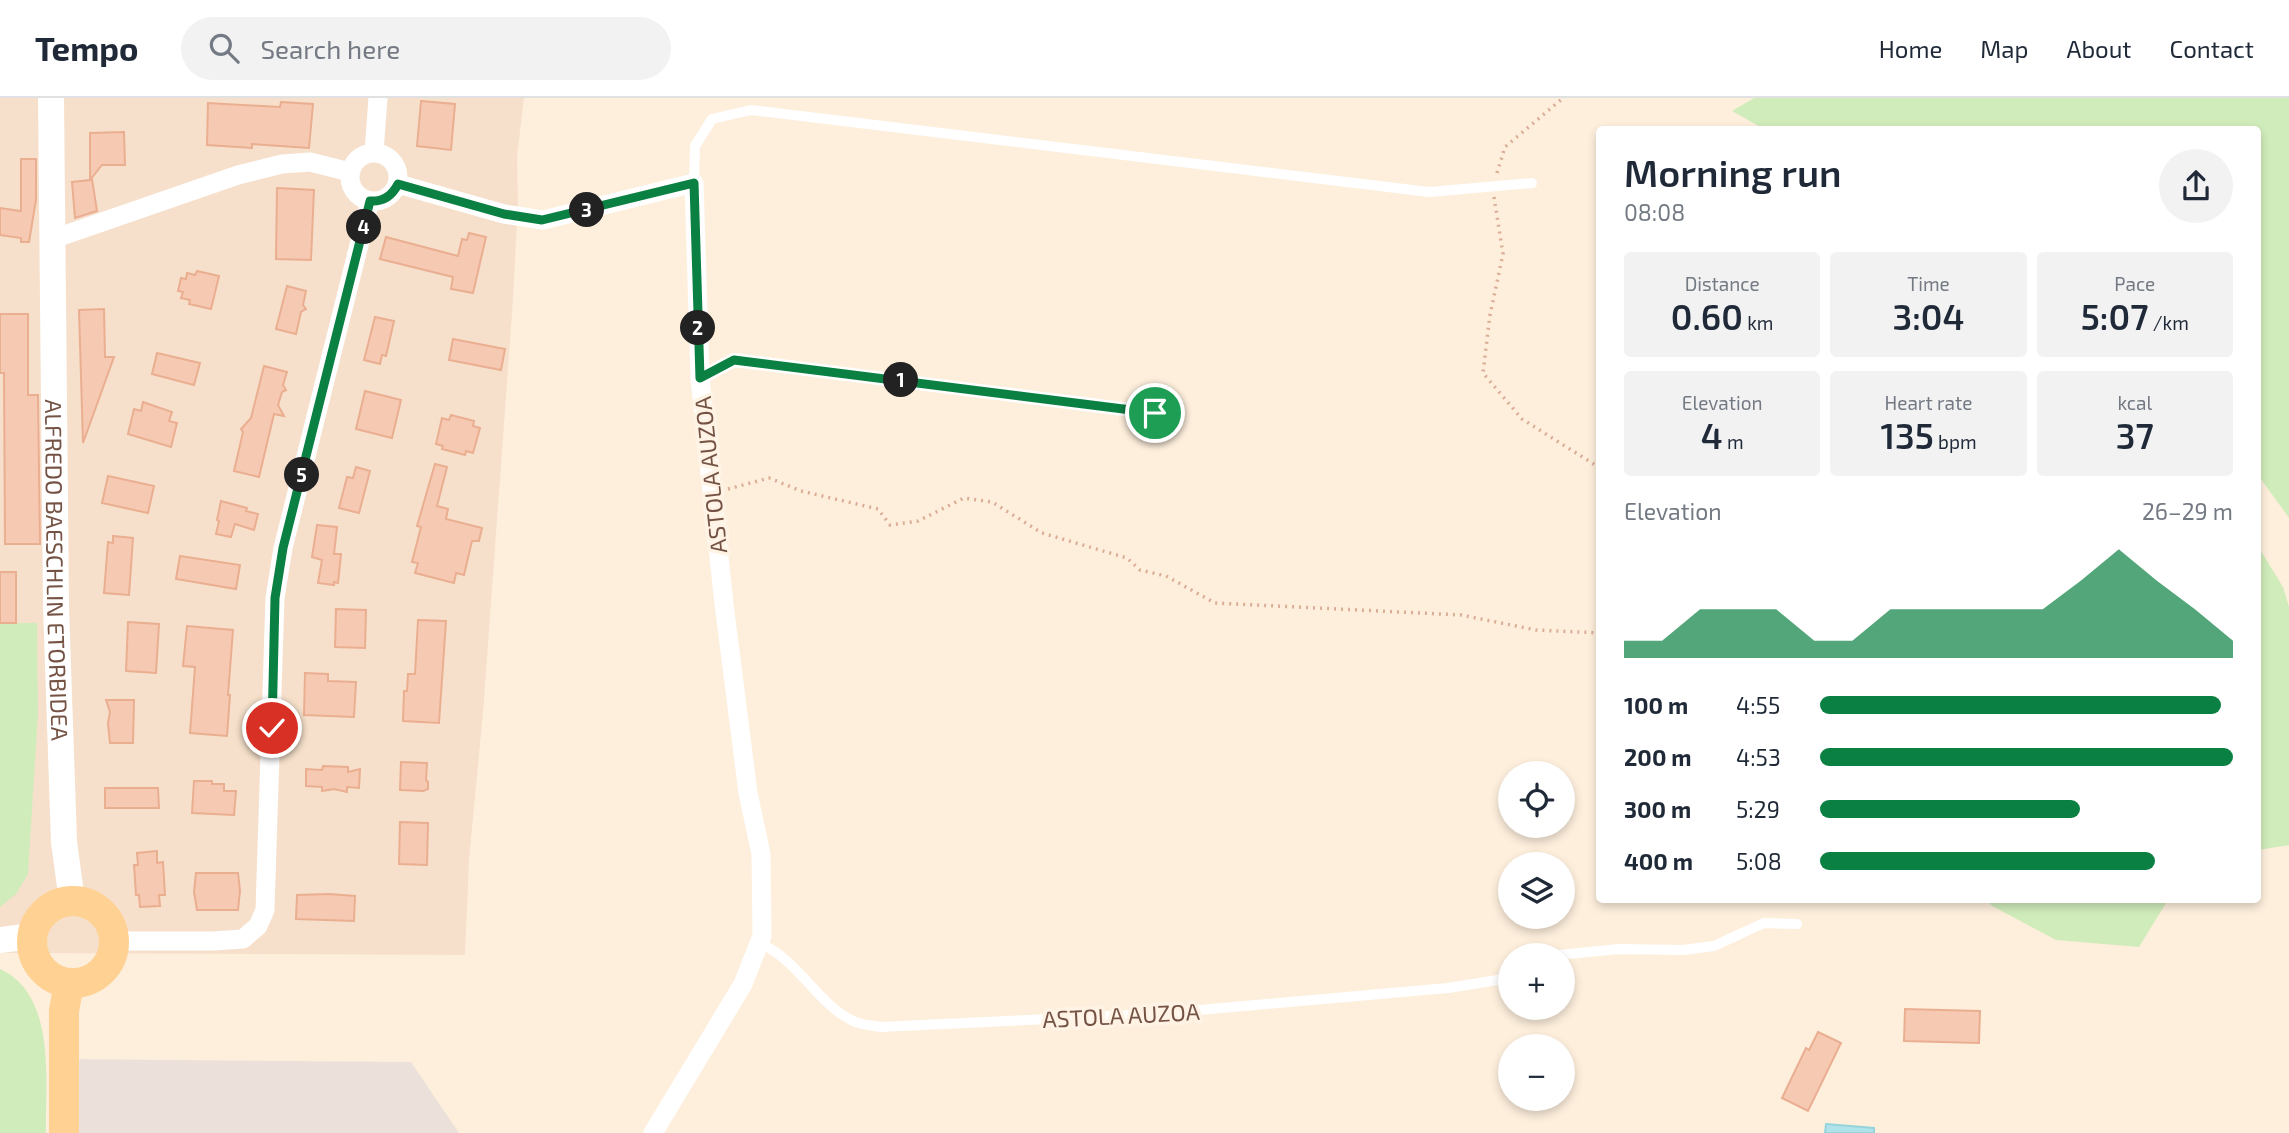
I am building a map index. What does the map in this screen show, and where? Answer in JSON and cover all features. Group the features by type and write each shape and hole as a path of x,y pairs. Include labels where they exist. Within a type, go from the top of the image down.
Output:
{"main road":[{"path":"72,901 85,902 106,917 114,941 112,955 96,976 69,983 45,972 32,949 32,936 41,915 50,907 72,901"},
{"path":"64,1133 64,1011 69,983"}],"street":[{"name":"ALFREDO BAESCHLIN ETORBIDEA","path":"51,98 56,606 64,842 72,901"},
{"path":"374,152 378,98"},
{"path":"374,152 382,153 394,162 398,169 398,184 390,196 370,201 352,187 350,173 359,158 374,152"},
{"path":"53,239 206,186 282,164 310,162 350,173"},
{"path":"398,184 504,214 542,220 694,183"},
{"name":"ASTOLA AUZOA","path":"653,1133 743,984 762,936 761,854 748,793 700,378 694,183"},
{"path":"114,941 213,942 243,939 258,926 265,909 275,598 283,548 370,201"},
{"path":"0,940 32,936"}],"lane":[{"path":"694,183 695,146 712,119 751,110 1429,192 1532,183"},
{"path":"1575,954 1619,950 1683,950 1714,946 1764,923 1797,924"},
{"name":"ASTOLA AUZOA","path":"759,943 769,947 801,974 830,1004 854,1022 880,1027 1168,1013 1448,988 1498,980"}],"path":[{"path":"1563,98 1505,147 1492,187 1503,254 1490,315 1483,373 1522,419 1596,465"},
{"path":"700,378 734,360 1155,413"},
{"path":"713,499 730,488 769,478 801,491 878,509 890,525 918,521 964,498 992,502 1042,533 1126,558 1140,570 1166,576 1215,603 1461,615 1536,630 1596,633"}],"shaded area":[{"path":"0,98 524,98 517,157 518,202 513,300 483,713 469,860 465,955 0,953"},
{"path":"64,1059 411,1062 459,1133 64,1133"}],"green space":[{"path":"1754,98 2289,98 2289,518 2261,479 2261,126 1759,126 1732,111"},
{"path":"2261,551 2283,587 2289,607 2289,845 2261,850"},
{"path":"0,623 37,623 38,714 28,874 16,894 0,907"},
{"path":"1990,903 2166,903 2139,947 2056,940"},
{"path":"0,969 18,981 31,998 39,1019 46,1065 46,1133 0,1133"}],"water":[{"path":"1826,1124 1874,1128 1874,1133 1825,1133"}],"building":[{"path":"421,101 455,104 451,150 417,146"},
{"path":"281,102 313,104 309,148 252,144 252,148 207,145 208,103 280,107"},
{"path":"124,132 125,165 102,165 90,180 90,133"},
{"path":"21,159 36,159 36,200 29,242 0,235 0,208 21,211"},
{"path":"92,179 97,211 75,218 72,182"},
{"path":"277,188 314,190 311,260 276,259"},
{"path":"469,233 486,237 473,293 451,289 453,277 380,259 386,237 458,256 462,239 467,240"},
{"path":"197,271 219,276 211,309 189,304 190,300 181,298 183,292 178,291 181,278 186,279 187,273 195,275"},
{"path":"287,286 306,291 303,305 306,309 301,312 296,334 276,329"},
{"path":"104,309 105,357 114,357 83,443 79,310"},
{"path":"0,314 28,314 28,395 38,395 40,544 5,544 4,373 0,373"},
{"path":"375,317 394,321 386,356 382,355 380,364 364,360"},
{"path":"453,339 505,349 501,370 449,360"},
{"path":"157,353 200,363 194,385 152,374"},
{"path":"264,366 287,372 283,385 286,390 282,392 278,405 284,416 274,414 259,477 234,471 243,432 241,429 251,418"},
{"path":"365,391 401,400 392,438 356,429"},
{"path":"143,402 172,412 169,421 177,423 171,447 128,434 134,409 141,411"},
{"path":"451,415 474,421 473,426 480,428 473,453 466,451 465,455 442,449 443,446 436,444 442,418 449,420"},
{"path":"435,464 447,467 437,506 448,509 446,519 482,528 479,541 472,541 464,575 456,573 454,583 415,573 418,563 412,562 421,527 417,526"},
{"path":"356,467 370,471 359,513 339,508 347,477 353,478"},
{"path":"108,476 154,486 148,513 102,503"},
{"path":"221,501 258,514 254,530 235,524 231,537 216,534"},
{"path":"317,525 337,527 334,554 341,554 338,583 334,582 334,585 318,583 322,560 312,557"},
{"path":"113,536 133,538 129,595 104,593 108,542 113,543"},
{"path":"180,556 240,565 236,589 176,579"},
{"path":"0,572 16,572 16,623 0,623"},
{"path":"336,609 366,610 365,648 335,647"},
{"path":"418,620 446,621 439,723 403,721 404,691 407,691 408,674 415,674"},
{"path":"128,622 159,624 156,673 126,671"},
{"path":"187,626 233,630 227,736 190,733 195,667 183,666"},
{"path":"305,673 328,674 328,681 356,682 354,717 304,715"},
{"path":"106,700 134,700 133,743 110,743 110,712"},
{"path":"401,762 427,763 428,789 400,790"},
{"path":"323,766 348,767 348,772 360,769 359,788 347,787 347,792 334,789 322,791 322,787 306,786 306,769 322,770"},
{"path":"194,781 212,781 212,784 224,784 224,791 236,791 234,815 192,813"},
{"path":"105,788 158,788 159,808 105,808"},
{"path":"400,822 428,823 427,865 399,864"},
{"path":"157,851 157,863 163,862 165,895 159,895 160,906 140,907 139,895 136,895 134,865 138,865 137,853"},
{"path":"196,873 238,873 238,910 197,910 194,892"},
{"path":"297,895 355,896 354,921 296,919"},
{"path":"1905,1009 1980,1011 1979,1043 1904,1041"},
{"path":"1818,1032 1841,1043 1808,1111 1782,1098 1806,1048 1809,1050"}],"route":[{"path":"272,728 275,598 283,548 370,201 384,200 395,191 398,184 504,214 542,220 694,183 700,378 734,360 1155,413"}]}
